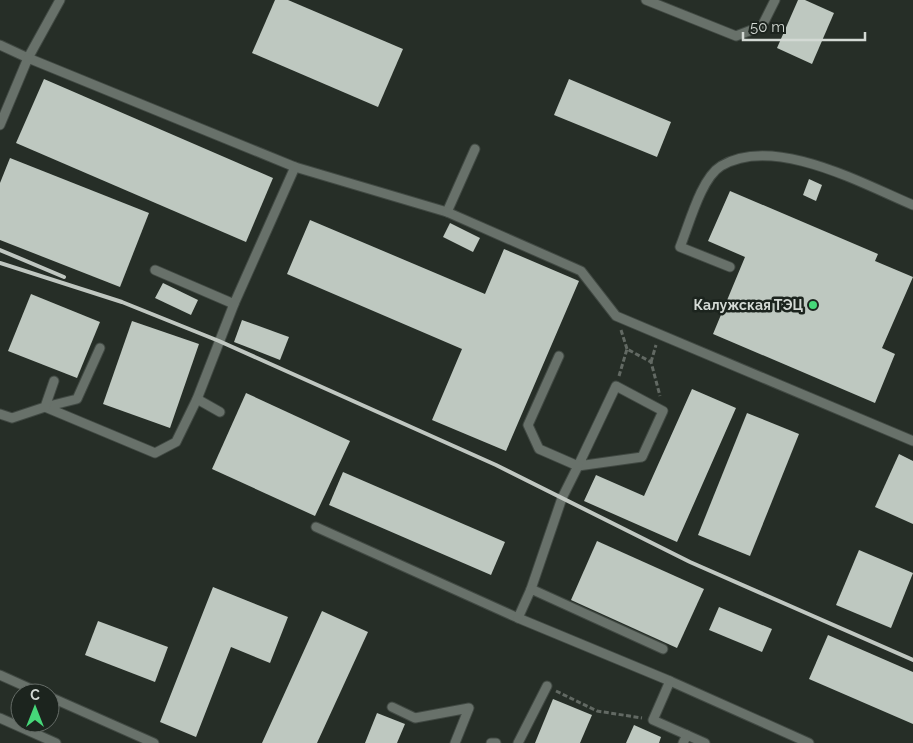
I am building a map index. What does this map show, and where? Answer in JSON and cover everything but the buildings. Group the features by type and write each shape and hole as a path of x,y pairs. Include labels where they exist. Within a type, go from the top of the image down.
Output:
{"lane":[{"path":"0,125 28,58 60,0"},
{"path":"646,0 736,36 762,26 775,0"},
{"path":"0,45 295,167 447,212 582,271 616,316 913,441"},
{"path":"447,212 475,149"},
{"path":"730,267 680,247 704,186 720,166 757,156 784,157 817,165 913,205"},
{"path":"45,407 155,453 176,442 197,400 234,304 295,167"},
{"path":"155,270 234,304"},
{"path":"0,414 12,418 45,407 77,400 100,348"},
{"path":"518,618 562,498 578,466 616,386 663,411 642,457 578,466 539,449 528,425 559,356"},
{"path":"45,407 54,381"},
{"path":"197,400 220,412"},
{"path":"316,528 518,618 670,681 809,743"},
{"path":"530,589 663,649"},
{"path":"0,675 18,683"},
{"path":"670,681 653,720 685,739 705,743"},
{"path":"518,743 547,686"},
{"path":"60,701 154,743"},
{"path":"392,708 415,718 469,708 455,743"},
{"path":"0,718 56,743"}],"path":[{"path":"616,386 627,348 651,362 663,411"},
{"path":"547,686 597,711 653,720"}],"railway":[{"path":"0,250 64,277"},
{"path":"0,263 122,302 219,341 496,465 690,562 913,660"}],"place":[{"name":"Калужская ТЭЦ","path":"813,305"}]}
